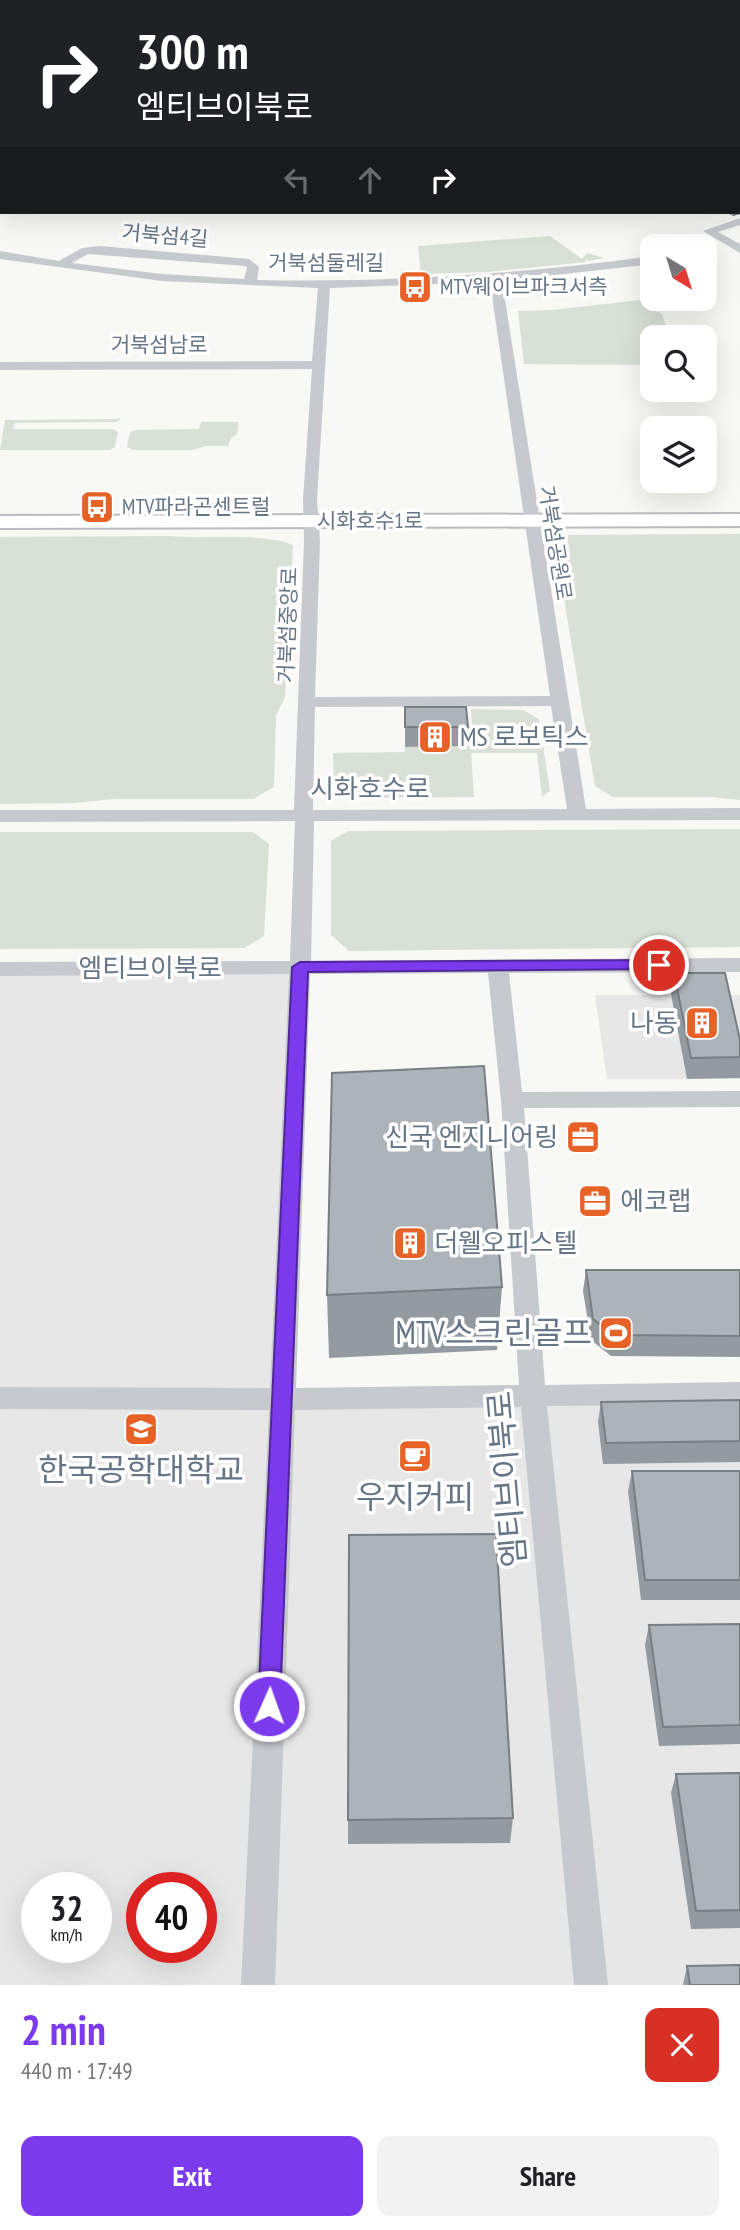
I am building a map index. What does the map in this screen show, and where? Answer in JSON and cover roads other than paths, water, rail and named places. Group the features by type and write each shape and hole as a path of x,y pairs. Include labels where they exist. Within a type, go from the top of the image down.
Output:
{"main road":[{"name":"시화호수1로","path":"0,522 740,520"}],"street":[{"path":"738,246 709,231 740,221"},
{"path":"718,249 738,246"},
{"name":"거북섬4길","path":"61,265 79,253 100,250 249,263 253,267 250,282"},
{"name":"거북섬둘레길","path":"0,255 149,275 324,284 495,279 640,262"},
{"name":"거북섬공원로","path":"495,279 514,387 526,502 577,814"},
{"name":"거북섬중앙로","path":"300,967 312,521 310,499 324,284"},
{"name":"거북섬남로","path":"0,366 319,365"},
{"path":"306,702 559,701"},
{"name":"시화호수로","path":"0,816 740,814"},
{"name":"엠티브이북로","path":"0,969 740,965"},
{"name":"엠티브이북로","path":"498,966 512,1100 533,1395 591,1985"},
{"path":"258,1985 300,967"},
{"path":"512,1100 740,1099"},
{"path":"0,1398 281,1399 740,1393"}],"place":[{"name":"MTV웨이브파크서측","path":"415,287"},
{"name":"MTV파라곤센트럴","path":"97,507"},
{"name":"MS 로보틱스","path":"435,737"},
{"name":"나동","path":"702,1023"},
{"name":"신국 엔지니어링","path":"583,1137"},
{"name":"에코랩","path":"595,1201"},
{"name":"더웰오피스텔","path":"410,1243"},
{"name":"MTV스크린골프","path":"616,1333"},
{"name":"한국공학대학교","path":"141,1429"},
{"name":"우지커피","path":"415,1456"}]}
